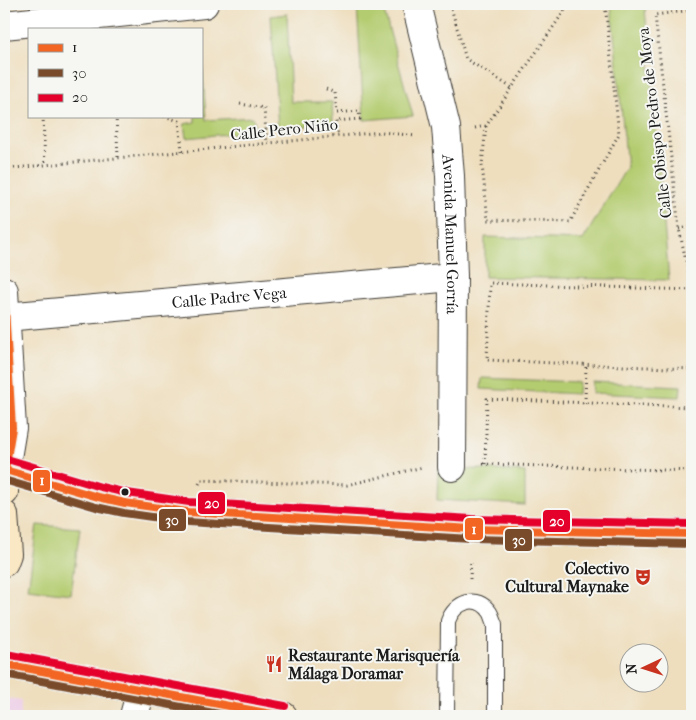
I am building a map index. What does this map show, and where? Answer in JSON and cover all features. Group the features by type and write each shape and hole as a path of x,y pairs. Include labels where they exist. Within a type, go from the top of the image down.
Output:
{"main road":[{"path":"4,477 125,503 188,512 472,529 692,534"},
{"path":"4,515 7,554 4,562"},
{"path":"4,664 253,714 283,716"}],"street":[{"path":"4,25 204,4"},
{"name":"Avenida Manuel Gorría","path":"416,4 446,126 464,465"},
{"name":"Calle Padre Vega","path":"4,304 453,277"},
{"path":"4,304 12,428 4,477"},
{"path":"134,716 141,690"}],"lane":[{"path":"447,716 448,620 452,611 459,605 470,602 480,604 490,612 495,624 495,716"}],"path":[{"path":"450,4 466,59 512,88"},
{"path":"569,4 486,126 482,164 488,220 570,222 619,134 605,4"},
{"name":"Calle Obispo Pedro de Moya","path":"692,10 655,15 679,229 692,289"},
{"path":"326,89 335,93 337,113 359,111 360,119 336,121 338,136"},
{"path":"240,104 264,108 267,143"},
{"path":"43,118 45,165"},
{"path":"116,118 118,157"},
{"path":"170,118 179,121 182,151"},
{"path":"471,128 486,126"},
{"name":"Calle Pero Niño","path":"4,169 382,132 417,136"},
{"path":"679,229 692,227"},
{"path":"692,289 490,283 487,360 692,369"},
{"path":"585,403 586,364"},
{"path":"485,464 487,399 692,407"},
{"path":"201,480 347,485 431,466 485,464 692,471 692,429"}],"shaded area":[{"path":"4,698 21,701 21,716 4,716"}],"green space":[{"path":"382,4 413,116 364,120 357,5"},
{"path":"611,4 678,4 645,8 669,280 485,277 485,237 583,240 627,167"},
{"path":"287,14 291,102 332,102 333,123 278,129 271,16"},
{"path":"202,58 206,120 253,117 256,131 186,138 184,124 195,122 195,118 202,118"},
{"path":"482,378 579,382 578,394 481,389"},
{"path":"593,382 681,386 680,397 592,393"},
{"path":"479,469 525,472 525,505 437,500 438,470"},
{"path":"37,525 80,528 71,594 28,589"}],"transit line":[{"name":"1","path":"4,291 12,428 5,470 98,497 188,512 472,529 692,534"},
{"name":"20","path":"7,459 101,487 127,493 189,502 472,519 692,524"},
{"name":"30","path":"4,480 96,507 187,522 471,539 692,544"},
{"name":"20","path":"6,654 285,706"},
{"name":"1","path":"4,664 283,716"},
{"name":"30","path":"4,674 230,716"}],"place":[{"name":"Colectivo Cultural Maynake","path":"643,577"},
{"name":"Restaurante Marisquería Málaga Doramar","path":"274,664"}]}
